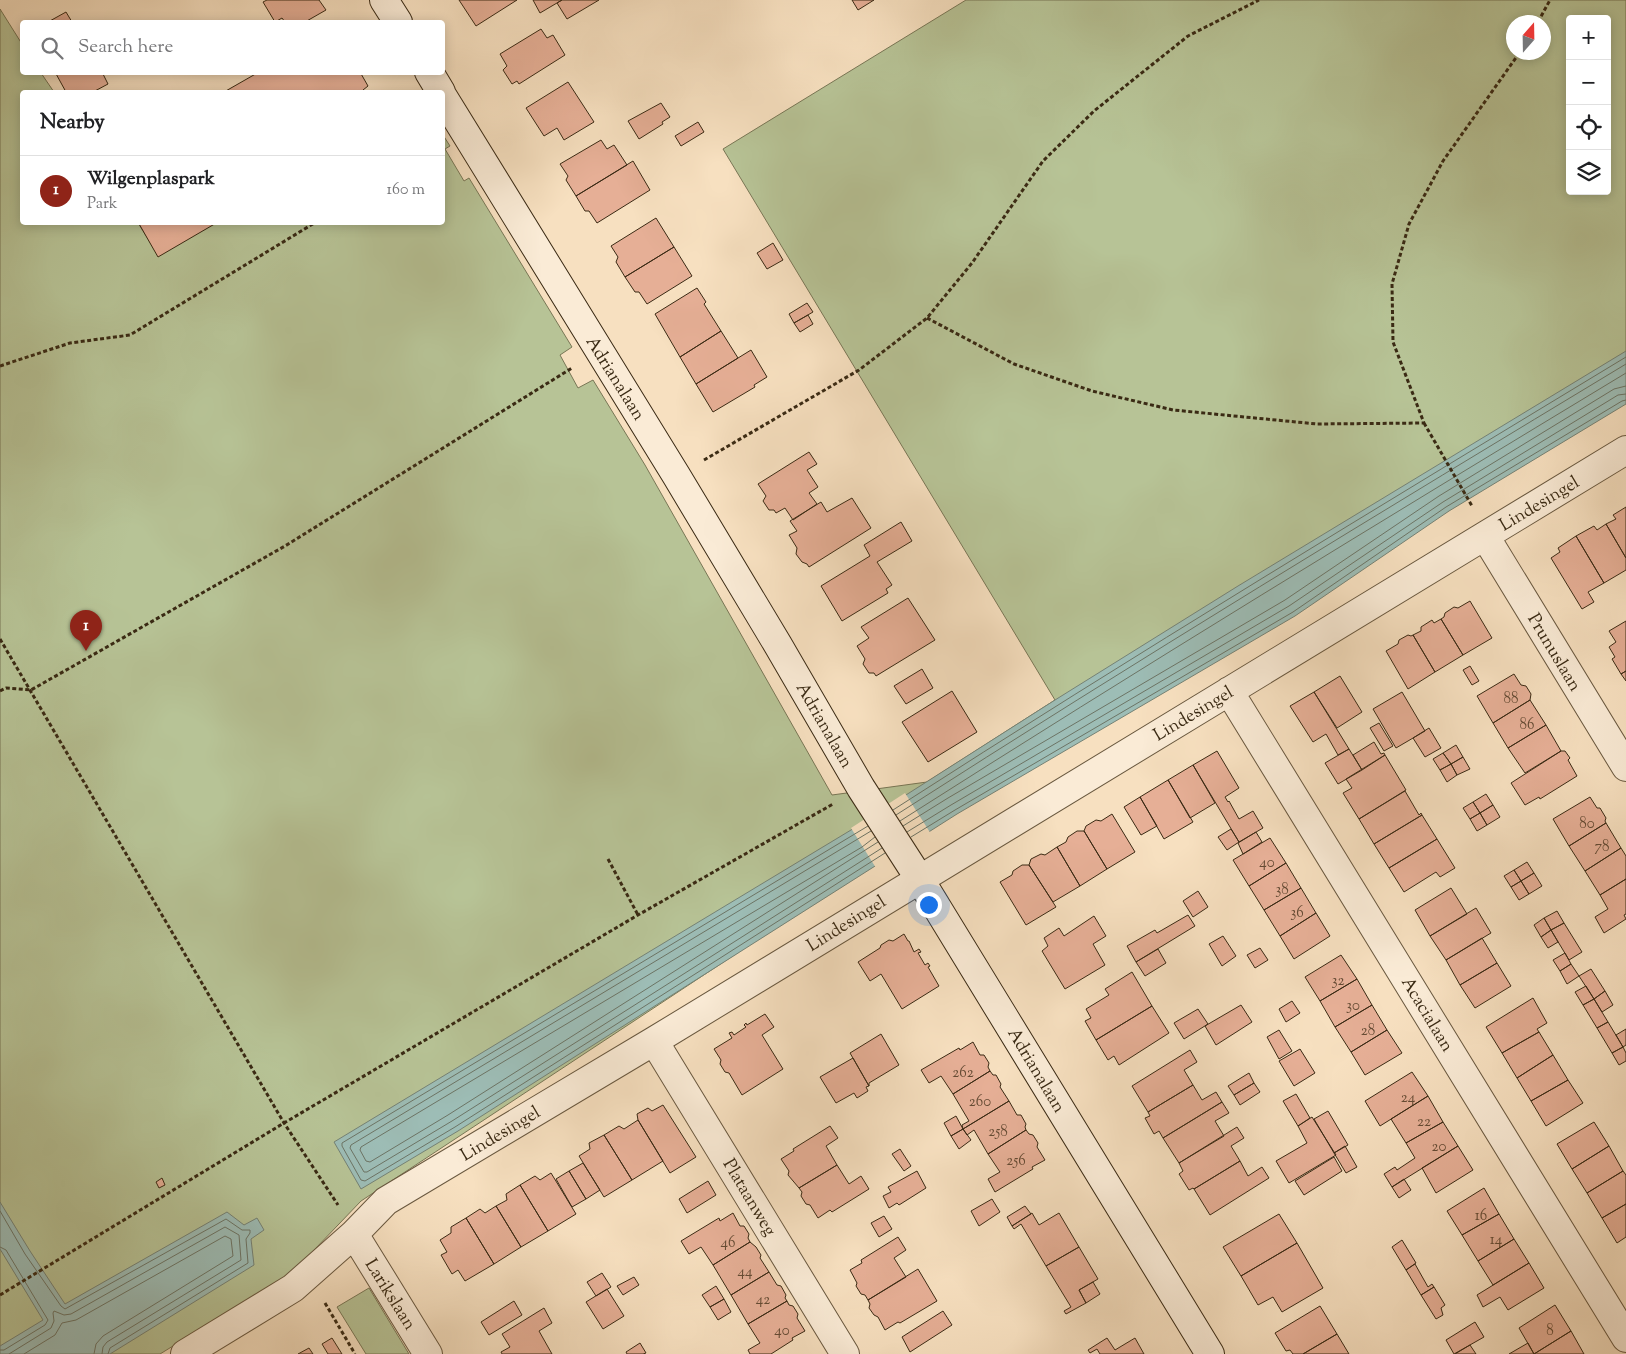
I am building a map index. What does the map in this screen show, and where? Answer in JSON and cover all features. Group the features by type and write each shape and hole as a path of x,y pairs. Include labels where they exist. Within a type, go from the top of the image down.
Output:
{"street":[{"path":"384,0 397,20"},
{"name":"Adrianalaan","path":"431,75 440,90"},
{"name":"Adrianalaan","path":"445,99 676,475 866,795 1210,1354"},
{"name":"Lindesingel","path":"185,1354 293,1288 354,1234 386,1202 654,1041 914,872 1229,690 1480,524 1626,450"},
{"name":"Prunuslaan","path":"1480,524 1626,767"},
{"name":"Acacialaan","path":"1229,690 1626,1338"},
{"name":"Plataanweg","path":"654,1041 845,1354"},
{"name":"Larikslaan","path":"354,1234 428,1354"}],"path":[{"path":"676,475 859,370 927,318 972,263 1043,161 1094,111 1188,36 1259,0"},
{"path":"1542,15 1550,0"},
{"path":"1480,524 1424,423 1393,342 1392,284 1410,224 1443,161 1514,60"},
{"path":"0,366 70,343 130,335 311,225"},
{"path":"927,318 1014,364 1092,391 1173,410 1317,424 1424,423"},
{"path":"0,691 6,688 31,690 285,546 599,351"},
{"path":"0,639 284,1123 330,1192 354,1234"},
{"path":"0,1295 284,1123 638,915 866,795"},
{"path":"608,859 638,915"},
{"path":"308,1275 355,1354"}],"green space":[{"path":"966,0 1626,0 1626,382 1268,603 361,1201 292,1273 160,1354 0,1354 0,9 20,41 20,75 42,75 53,90 20,90 20,225 139,225 157,253 209,225 445,225 445,149 464,181 469,178 572,347 560,355 578,388 593,380 645,465 832,795 927,782 1055,700 723,149"},
{"path":"445,138 450,146 445,149"},
{"path":"369,1288 409,1354 366,1354 337,1307"}],"water":[{"path":"1626,351 1626,404 1449,511 1295,616 957,814 458,1131 361,1189 334,1142 851,830 1238,586"},
{"path":"0,1202 65,1304 227,1212 244,1225 257,1218 264,1230 251,1239 254,1265 110,1354 0,1354 0,1346 43,1320 0,1249"}],"pier":[{"path":"905,793 931,834 876,868 851,828"}],"building":[{"path":"267,0 319,0 326,10 308,20 284,20 282,18 274,20 263,2"},
{"path":"459,0 517,0 476,26"},
{"path":"533,0 562,0 540,13"},
{"path":"562,0 599,0 567,19 557,3"},
{"path":"852,0 874,0 858,10"},
{"path":"66,12 71,20 52,20"},
{"path":"541,29 547,38 553,35 565,55 519,84 517,81 512,84 503,70 507,66 500,54"},
{"path":"57,75 104,75 108,84 97,90 65,90"},
{"path":"254,75 362,75 368,86 363,90 228,90"},
{"path":"568,82 594,122 564,140 557,128 544,136 526,108"},
{"path":"661,103 670,117 662,122 663,124 639,139 628,121"},
{"path":"698,122 704,132 681,146 675,136"},
{"path":"601,140 607,149 614,145 627,165 576,196 566,180 568,176 560,164"},
{"path":"633,161 650,190 597,223 589,211 585,211 576,196"},
{"path":"656,218 674,247 625,277 616,262 618,257 611,246"},
{"path":"140,225 213,225 158,257"},
{"path":"773,243 783,260 767,269 757,253"},
{"path":"674,247 692,276 647,304 639,292 635,292 625,277"},
{"path":"697,288 706,302 704,304 721,331 680,357 655,314"},
{"path":"807,303 813,312 794,323 789,314"},
{"path":"808,315 813,324 800,332 794,323"},
{"path":"721,331 738,358 696,384 680,357"},
{"path":"751,350 767,377 754,385 755,387 713,412 696,384"},
{"path":"809,452 817,464 807,470 818,487 809,493 817,504 793,520 785,508 776,513 774,510 769,510 763,501 766,496 758,484"},
{"path":"852,498 871,528 809,567 796,554 797,548 789,535 797,531 790,521 821,502 827,512"},
{"path":"1626,507 1626,558 1606,524 1616,519 1613,515"},
{"path":"901,522 912,541 877,562 892,585 886,589 888,593 842,621 821,586 870,556 864,545"},
{"path":"1606,524 1626,558 1626,570 1604,583 1576,536 1594,526 1597,530"},
{"path":"1576,536 1604,583 1588,592 1594,602 1582,609 1551,558 1560,552 1558,548"},
{"path":"908,598 935,640 876,676 874,673 869,673 863,664 865,659 857,646 869,638 861,627"},
{"path":"1470,601 1492,638 1463,655 1441,619 1445,613 1454,607 1458,608"},
{"path":"1441,619 1463,655 1435,672 1413,635 1421,631 1421,627 1432,620 1434,623"},
{"path":"1626,621 1626,671 1621,674 1612,659 1615,657 1609,647 1616,642 1609,631"},
{"path":"1408,635 1413,635 1435,672 1408,689 1386,651"},
{"path":"1470,666 1479,681 1472,685 1463,670"},
{"path":"922,669 933,688 906,704 894,686"},
{"path":"1626,671 1626,681 1621,674"},
{"path":"1514,674 1521,685 1526,686 1531,694 1530,700 1493,723 1477,696"},
{"path":"1340,676 1362,712 1337,728 1314,692"},
{"path":"952,691 977,732 928,762 902,722"},
{"path":"1314,692 1349,749 1338,755 1326,734 1313,742 1290,706"},
{"path":"1402,692 1425,731 1396,748 1373,709"},
{"path":"1530,700 1546,725 1508,748 1493,723"},
{"path":"1379,723 1393,746 1384,751 1370,728"},
{"path":"1546,725 1561,751 1525,773 1508,748"},
{"path":"1429,728 1441,748 1425,757 1413,738"},
{"path":"1374,742 1381,754 1384,753 1385,755 1362,770 1353,755"},
{"path":"1456,745 1463,757 1451,764 1443,753"},
{"path":"1349,749 1362,770 1338,784 1325,763"},
{"path":"1217,751 1239,788 1225,797 1239,819 1253,811 1263,828 1239,842 1193,765"},
{"path":"1561,751 1565,751 1570,758 1568,760 1577,776 1540,799 1539,797 1525,805 1511,783"},
{"path":"1443,753 1451,764 1440,770 1433,759"},
{"path":"1385,755 1406,790 1359,819 1343,793 1352,788 1346,779"},
{"path":"1463,757 1470,769 1457,775 1451,764"},
{"path":"1451,764 1457,775 1447,782 1440,770"},
{"path":"1193,765 1215,803 1190,818 1168,780"},
{"path":"1168,780 1193,822 1164,839 1140,797"},
{"path":"1405,791 1419,815 1421,813 1422,815 1374,844 1359,819"},
{"path":"1486,794 1493,805 1480,813 1473,802"},
{"path":"1140,797 1157,826 1141,835 1124,807"},
{"path":"1590,797 1597,808 1600,808 1606,818 1606,823 1569,846 1553,819"},
{"path":"1473,802 1480,813 1470,819 1463,808"},
{"path":"1493,805 1500,817 1487,825 1480,813"},
{"path":"1480,813 1487,825 1477,831 1470,819"},
{"path":"1112,814 1135,852 1107,869 1084,831 1086,826 1096,820 1101,821"},
{"path":"1422,815 1437,839 1389,868 1374,844"},
{"path":"1606,823 1621,848 1585,871 1569,846"},
{"path":"1231,829 1239,842 1227,850 1218,837"},
{"path":"1077,831 1084,831 1107,869 1080,886 1057,847 1066,842 1068,837"},
{"path":"1256,832 1262,842 1243,854 1238,843"},
{"path":"1270,838 1286,863 1249,886 1233,860"},
{"path":"1437,839 1455,868 1440,877 1436,872 1404,892 1389,868"},
{"path":"1057,847 1080,886 1053,902 1029,865 1031,859 1041,854 1045,855"},
{"path":"1621,848 1626,856 1626,879 1600,895 1585,871"},
{"path":"1527,862 1534,873 1521,881 1514,870"},
{"path":"1286,863 1301,888 1264,910 1249,886"},
{"path":"1022,865 1029,865 1056,907 1026,925 1000,882 1012,875 1013,871"},
{"path":"1514,870 1521,881 1511,887 1504,876"},
{"path":"1534,873 1542,886 1529,894 1521,881"},
{"path":"1626,879 1626,914 1624,915 1626,919 1604,933 1595,917 1608,909 1600,895"},
{"path":"1521,881 1529,894 1519,900 1511,887"},
{"path":"1301,888 1316,913 1280,936 1264,910"},
{"path":"1451,888 1467,914 1430,936 1415,910"},
{"path":"1198,891 1208,907 1193,917 1183,901"},
{"path":"1476,908 1491,933 1446,960 1430,936"},
{"path":"1557,911 1564,923 1551,930 1544,918"},
{"path":"1316,913 1330,936 1294,959 1280,936"},
{"path":"1188,915 1195,926 1136,962 1127,946 1155,930 1157,933"},
{"path":"1094,916 1106,936 1093,944 1105,965 1065,989 1042,951 1048,946 1044,938 1059,928 1064,936"},
{"path":"1544,918 1551,930 1541,937 1534,925"},
{"path":"1564,923 1582,952 1569,960 1551,930"},
{"path":"1551,930 1558,942 1548,948 1541,937"},
{"path":"904,934 914,952 919,949 921,952 918,953 925,965 928,963 930,966 928,967 939,986 902,1009 881,974 870,981 858,962 889,940 893,941"},
{"path":"1223,936 1236,956 1222,966 1209,944"},
{"path":"1482,938 1497,963 1460,985 1446,960"},
{"path":"1260,948 1268,960 1255,968 1247,955"},
{"path":"1158,949 1166,963 1145,976 1136,962"},
{"path":"1565,953 1571,964 1560,971 1553,960"},
{"path":"1341,955 1357,979 1320,1001 1305,977"},
{"path":"1497,963 1511,986 1475,1008 1460,985"},
{"path":"1571,964 1579,976 1567,984 1560,971"},
{"path":"1591,969 1605,991 1594,999 1579,976"},
{"path":"1132,972 1152,1006 1096,1040 1085,1021 1091,1018 1086,1009 1109,995 1105,989"},
{"path":"1357,979 1372,1005 1335,1027 1320,1001"},
{"path":"1586,986 1594,999 1583,1005 1575,992"},
{"path":"1605,991 1613,1005 1602,1012 1594,999"},
{"path":"1533,998 1547,1023 1537,1029 1539,1032 1502,1053 1486,1027"},
{"path":"1594,999 1608,1022 1597,1028 1583,1005"},
{"path":"1292,1001 1300,1013 1286,1022 1279,1009"},
{"path":"1241,1005 1252,1022 1216,1045 1205,1026"},
{"path":"1372,1005 1387,1030 1351,1052 1335,1027"},
{"path":"1152,1006 1169,1033 1119,1065 1114,1056 1108,1060 1096,1040"},
{"path":"1198,1009 1208,1024 1184,1039 1174,1023"},
{"path":"765,1014 774,1027 762,1035 783,1069 742,1095 729,1073 725,1072 720,1064 721,1060 714,1049 732,1038 729,1033 732,1032 734,1035 746,1027 744,1025 746,1023 747,1025"},
{"path":"1608,1022 1623,1047 1612,1053 1597,1028"},
{"path":"1626,1029 1626,1045 1623,1047 1616,1035"},
{"path":"1279,1030 1292,1051 1279,1059 1267,1037"},
{"path":"1387,1030 1402,1053 1365,1075 1351,1052"},
{"path":"1539,1032 1553,1055 1517,1078 1502,1053"},
{"path":"881,1034 899,1065 869,1083 869,1086 850,1053"},
{"path":"973,1042 980,1055 984,1055 989,1063 990,1071 953,1094 941,1076 929,1083 921,1070"},
{"path":"1623,1047 1626,1053 1626,1061 1619,1065 1612,1053"},
{"path":"1300,1049 1315,1073 1294,1086 1279,1061"},
{"path":"1190,1050 1197,1062 1184,1070 1193,1085 1148,1112 1132,1086"},
{"path":"1553,1055 1568,1080 1531,1101 1517,1078"},
{"path":"853,1058 869,1086 866,1087 868,1091 857,1098 854,1093 836,1103 820,1077"},
{"path":"990,1071 993,1075 996,1075 1001,1084 1000,1087 1009,1101 963,1129 962,1125 969,1121 953,1094"},
{"path":"1412,1072 1428,1096 1380,1126 1365,1101"},
{"path":"1249,1073 1254,1083 1234,1095 1228,1086"},
{"path":"1568,1080 1583,1103 1546,1126 1531,1101"},
{"path":"1254,1083 1260,1092 1240,1105 1234,1095"},
{"path":"1193,1085 1202,1100 1216,1092 1222,1102 1163,1138 1159,1131 1154,1134 1145,1118 1150,1116 1148,1112"},
{"path":"1296,1094 1310,1118 1298,1126 1283,1101"},
{"path":"1428,1096 1443,1122 1406,1143 1391,1119"},
{"path":"1009,1101 1017,1115 1021,1115 1026,1124 1026,1130 988,1154 974,1130 967,1135 963,1129"},
{"path":"1222,1102 1229,1113 1215,1121 1224,1136 1179,1163 1163,1138"},
{"path":"663,1105 696,1157 670,1173 638,1120 637,1114 648,1108 652,1111"},
{"path":"1328,1111 1348,1145 1334,1153 1314,1119"},
{"path":"956,1116 963,1129 951,1136 944,1123"},
{"path":"1312,1117 1336,1155 1289,1183 1276,1161 1307,1143 1298,1126"},
{"path":"638,1120 663,1161 632,1180 604,1135 619,1126 624,1129"},
{"path":"1443,1122 1458,1146 1392,1187 1384,1174 1395,1167 1397,1170 1415,1158 1406,1143"},
{"path":"1594,1122 1609,1146 1572,1169 1557,1144"},
{"path":"830,1126 838,1138 826,1146 837,1165 799,1188 788,1175 789,1171 781,1159 794,1151 793,1149"},
{"path":"1237,1127 1244,1138 1231,1146 1240,1161 1194,1189 1189,1190 1179,1174 1183,1171 1179,1163"},
{"path":"963,1129 971,1140 959,1149 951,1136"},
{"path":"1026,1130 1029,1134 1033,1135 1038,1143 1037,1147 1045,1160 995,1192 988,1179 1000,1172 988,1154"},
{"path":"604,1135 632,1180 604,1197 579,1156 590,1149 589,1143"},
{"path":"1345,1146 1357,1167 1346,1173 1334,1153"},
{"path":"1458,1146 1473,1170 1436,1193 1422,1168"},
{"path":"1609,1146 1623,1171 1587,1193 1572,1169"},
{"path":"900,1149 911,1166 904,1171 892,1154"},
{"path":"1334,1157 1342,1171 1304,1195 1295,1181"},
{"path":"1240,1161 1248,1176 1262,1167 1269,1178 1210,1215 1194,1189"},
{"path":"583,1163 600,1190 586,1199 569,1171"},
{"path":"837,1165 849,1184 861,1176 869,1189 832,1212 830,1210 818,1218 810,1205 806,1204 799,1188"},
{"path":"569,1171 586,1199 572,1207 556,1179"},
{"path":"917,1171 926,1188 899,1205 897,1203 889,1208 883,1196 891,1192 888,1187"},
{"path":"1623,1171 1626,1175 1626,1204 1602,1218 1587,1193"},
{"path":"551,1173 576,1214 548,1231 520,1185 535,1176 540,1180"},
{"path":"162,1178 165,1185 159,1188 156,1182"},
{"path":"1404,1179 1411,1190 1399,1198 1392,1187"},
{"path":"708,1181 716,1195 687,1213 679,1199"},
{"path":"520,1185 548,1231 521,1247 496,1206 507,1200 506,1194"},
{"path":"1484,1188 1499,1214 1462,1235 1447,1211"},
{"path":"992,1199 1000,1212 979,1226 971,1211"},
{"path":"1626,1204 1626,1237 1617,1243 1602,1218"},
{"path":"496,1206 521,1247 494,1264 466,1218 480,1209 485,1213"},
{"path":"1025,1206 1031,1214 1012,1226 1007,1217"},
{"path":"733,1213 740,1226 744,1226 749,1234 750,1242 713,1265 701,1247 689,1254 681,1241 719,1218 720,1221"},
{"path":"1032,1213 1039,1225 1059,1213 1079,1247 1046,1266 1021,1224 1014,1229 1012,1226"},
{"path":"1279,1214 1297,1243 1241,1276 1223,1247"},
{"path":"1499,1214 1514,1239 1478,1261 1462,1235"},
{"path":"884,1216 892,1229 879,1237 871,1223"},
{"path":"466,1218 494,1264 465,1281 458,1270 452,1274 441,1255 447,1252 440,1240 451,1233 451,1227"},
{"path":"898,1237 906,1250 894,1258 906,1277 868,1300 856,1286 857,1283 850,1270 862,1263 861,1260"},
{"path":"1514,1239 1529,1263 1493,1285 1478,1261"},
{"path":"1402,1240 1416,1263 1406,1270 1392,1247"},
{"path":"750,1242 756,1247 761,1255 760,1258 769,1272 731,1295 713,1265"},
{"path":"1297,1243 1323,1288 1282,1312 1273,1297 1258,1305 1241,1276"},
{"path":"1079,1247 1098,1279 1079,1290 1086,1303 1066,1314 1064,1311 1071,1307 1046,1266"},
{"path":"1529,1263 1544,1288 1508,1310 1500,1297 1483,1307 1477,1295"},
{"path":"1415,1264 1428,1287 1432,1284 1434,1287 1421,1295 1406,1270"},
{"path":"918,1269 937,1301 885,1330 878,1317 869,1308 868,1300"},
{"path":"769,1272 777,1285 781,1286 787,1301 748,1324 731,1295"},
{"path":"602,1273 611,1287 596,1296 587,1282"},
{"path":"634,1277 639,1285 623,1295 617,1286"},
{"path":"1093,1282 1100,1294 1086,1303 1079,1290"},
{"path":"716,1286 724,1299 710,1307 702,1295"},
{"path":"1434,1287 1445,1305 1441,1308 1443,1315 1436,1319 1421,1295"},
{"path":"607,1289 624,1316 603,1329 586,1302"},
{"path":"724,1299 731,1312 718,1320 710,1307"},
{"path":"514,1301 522,1315 489,1335 481,1322"},
{"path":"787,1301 798,1314 797,1318 805,1331 771,1354 750,1354 748,1350 760,1343 748,1324"},
{"path":"1555,1305 1571,1331 1534,1354 1519,1328"},
{"path":"1320,1306 1337,1334 1303,1354 1293,1354 1290,1350 1286,1351 1275,1333"},
{"path":"544,1308 552,1323 539,1331 552,1354 502,1354 501,1352 510,1347 502,1334"},
{"path":"943,1311 952,1325 910,1352 902,1337"},
{"path":"1475,1322 1484,1337 1454,1354 1446,1340"},
{"path":"1571,1331 1584,1354 1534,1354"},
{"path":"1337,1334 1349,1354 1303,1354"},
{"path":"332,1338 342,1354 328,1354 322,1344"},
{"path":"1107,1338 1115,1350 1135,1338 1144,1354 1100,1354 1097,1349 1090,1353 1088,1350"},
{"path":"640,1343 646,1353 627,1354 626,1352"},
{"path":"1528,1343 1534,1354 1509,1354"},
{"path":"1470,1345 1476,1354 1455,1354"},
{"path":"309,1348 313,1354 298,1354"}],"place":[{"name":"Wilgenplaspark","path":"86,651"}]}
